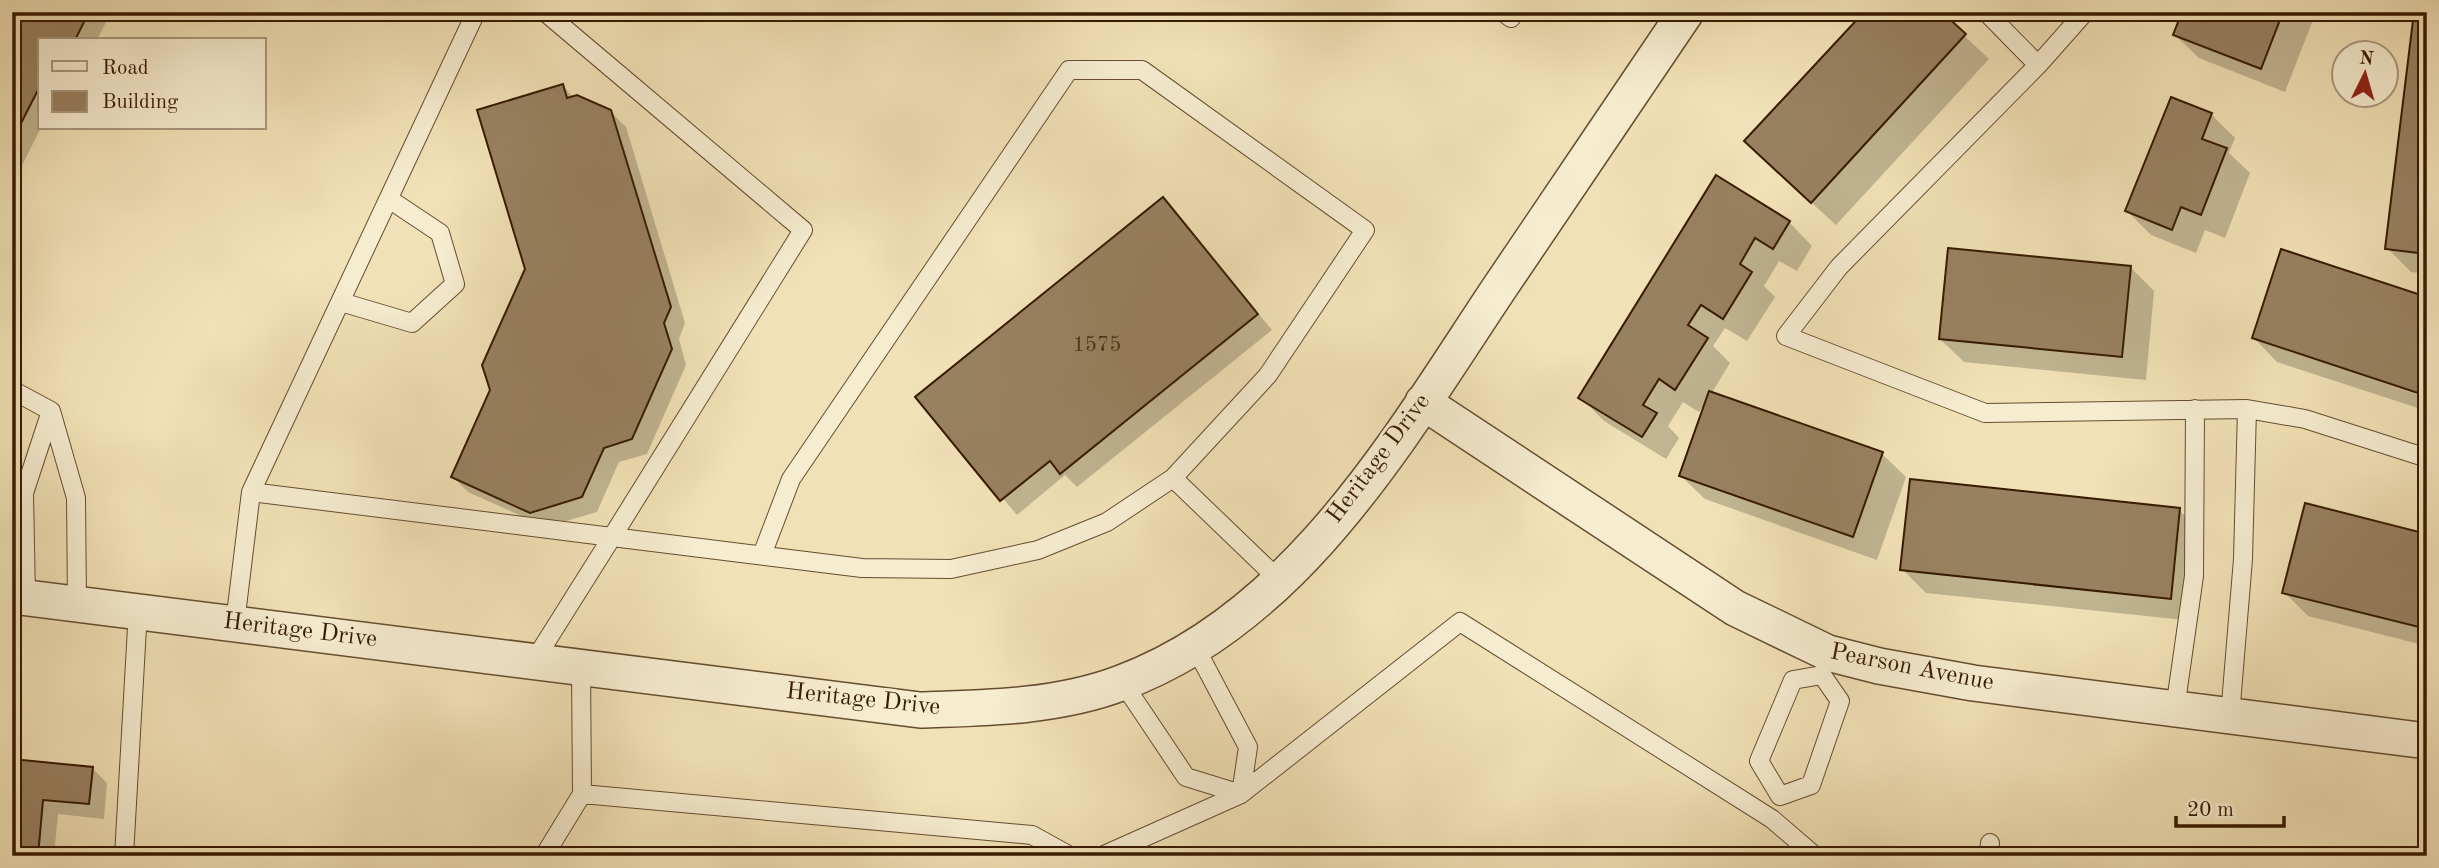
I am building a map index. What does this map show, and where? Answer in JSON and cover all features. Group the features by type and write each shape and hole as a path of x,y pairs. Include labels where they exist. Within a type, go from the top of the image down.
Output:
{"street":[{"name":"Heritage Drive","path":"19,597 920,710 1004,708 1094,692 1123,683 1239,617 1279,579 1357,495 1423,402 1686,12"},
{"name":"Pearson Avenue","path":"1423,402 1735,608 1825,664 1879,666 1973,683 2427,741"}],"lane":[{"path":"235,623 251,492 477,12"},
{"path":"534,661 803,230 545,12"},
{"path":"1503,12 1511,18 1514,12"},
{"path":"1986,12 2038,65"},
{"path":"2085,12 2038,65 1839,267 1786,336 1985,412 2247,409 2305,419 2427,458"},
{"path":"251,492 862,568 951,569 1049,546 1107,522 1173,478 1268,375 1365,230 1142,70 1069,70 792,478 762,555"},
{"path":"341,302 412,323 455,284 440,233 389,199"},
{"path":"12,390 51,411 76,498 77,603"},
{"path":"2175,709 2194,576 2195,409"},
{"path":"2230,716 2244,559 2247,409"},
{"path":"19,597 24,493 51,411"},
{"path":"1173,478 1279,579"},
{"path":"124,856 138,610"},
{"path":"1102,856 1241,794 1460,622 1772,820 1815,856"},
{"path":"1194,645 1248,747 1241,794"},
{"path":"1772,820 1780,796 1759,761 1793,680 1825,664 1840,701 1811,785 1780,796"},
{"path":"544,856 582,794 581,667"},
{"path":"1123,683 1186,777 1241,794"},
{"path":"582,794 1032,835 1070,856"}],"building":[{"path":"12,12 89,12 76,38 38,38 38,90 12,141"},
{"path":"1864,12 1942,12 1966,34 1811,203 1744,141"},
{"path":"2182,12 2283,12 2261,69 2173,35"},
{"path":"2414,12 2427,12 2427,254 2385,249"},
{"path":"563,84 567,98 577,95 611,110 671,307 664,323 672,349 632,439 604,448 582,497 530,513 451,477 490,390 482,365 525,269 477,110"},
{"path":"2171,97 2212,113 2202,139 2227,148 2201,215 2181,207 2172,230 2125,211"},
{"path":"1716,175 1790,221 1773,249 1755,238 1740,264 1752,272 1723,319 1701,305 1688,325 1708,338 1675,390 1659,379 1643,405 1657,413 1642,437 1578,398"},
{"path":"1163,197 1258,314 1060,474 1050,461 1000,501 915,397"},
{"path":"1948,248 2131,266 2122,357 1939,339"},
{"path":"2281,249 2427,297 2427,396 2252,338"},
{"path":"1709,391 1883,452 1853,537 1679,476"},
{"path":"1910,479 2180,508 2171,599 1900,570"},
{"path":"2305,503 2427,534 2427,629 2282,593"},
{"path":"12,759 93,767 89,804 43,800 38,856 12,856"}]}
